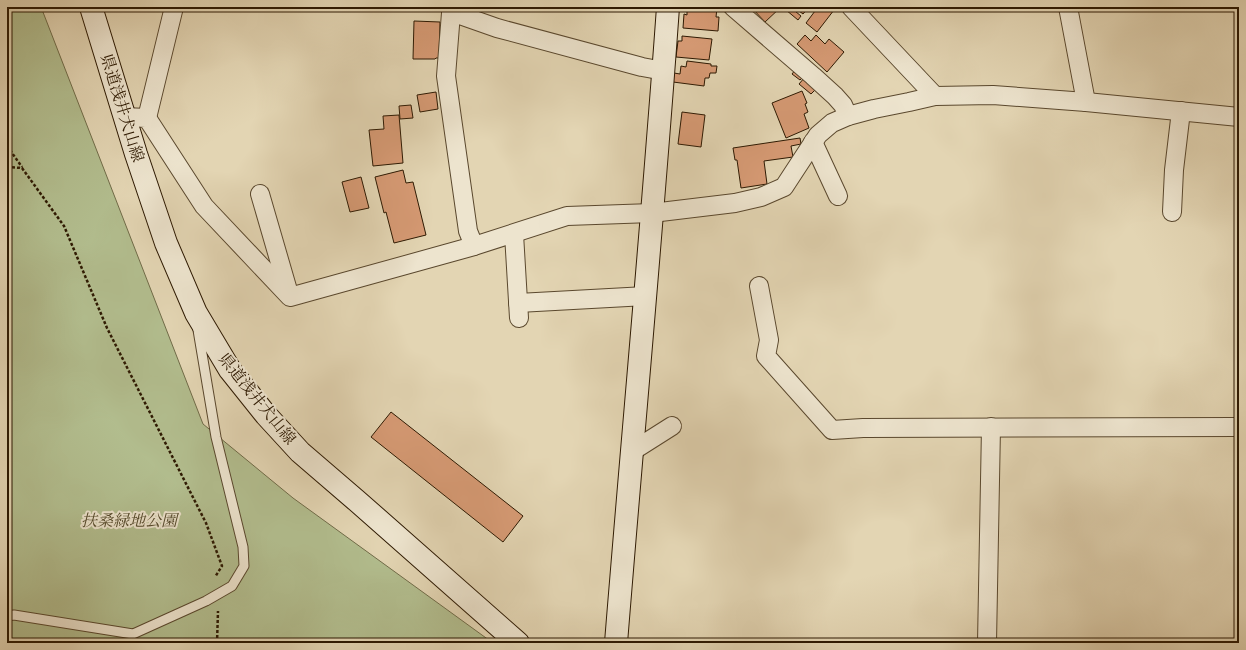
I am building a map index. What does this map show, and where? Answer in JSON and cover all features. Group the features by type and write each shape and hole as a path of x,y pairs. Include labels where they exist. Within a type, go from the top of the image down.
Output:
{"main road":[{"name":"県道浅井犬山線","path":"91,7 124,117 166,243 196,313 230,370 266,415 300,452 518,643"},
{"path":"616,643 631,452 646,296 668,7"}],"street":[{"path":"174,7 147,118 204,206 290,297"},
{"path":"733,7 835,96 843,105 848,116"},
{"path":"851,7 935,96"},
{"path":"1068,7 1086,102"},
{"path":"474,246 468,231 446,76 444,10 497,28 642,67 664,70"},
{"path":"290,297 474,246 567,216 652,213 735,203 761,197 784,187 818,134 832,123 848,116 874,109 935,96 993,95 1086,102 1239,117"},
{"path":"1172,212 1174,170 1181,111"},
{"path":"124,117 147,118"},
{"path":"813,142 838,196"},
{"path":"260,194 290,297"},
{"path":"514,234 518,310 646,296"},
{"path":"759,286 769,340 766,356 832,430 862,428 991,427 1239,427"},
{"path":"631,452 672,426"},
{"path":"987,643 991,427"}],"lane":[{"path":"7,616 14,615 133,634 206,601 232,586 244,566 243,547 216,437 196,313"}],"path":[{"path":"7,146 64,226 107,328 206,523 222,566 212,582"},
{"path":"7,167 22,168"},
{"path":"217,643 218,609"}],"green space":[{"name":"扶桑緑地公園","path":"7,7 41,7 203,424 293,498 493,643 7,643"}],"building":[{"path":"687,7 717,8 716,17 719,17 718,31 683,28 684,14 687,15"},
{"path":"751,7 781,7 765,22"},
{"path":"788,7 801,16 798,20 786,10"},
{"path":"794,7 809,7 803,14"},
{"path":"818,7 830,7 834,10 817,32 806,23"},
{"path":"414,21 440,22 439,58 413,59"},
{"path":"805,35 811,41 816,35 825,44 829,39 844,52 827,72 797,44"},
{"path":"682,36 712,39 709,60 676,57 678,41 682,41"},
{"path":"687,61 717,66 716,73 710,73 709,78 705,78 704,86 673,82 674,73 680,74 681,66 686,67"},
{"path":"796,69 804,76 800,80 792,74"},
{"path":"805,77 818,87 811,94 799,84"},
{"path":"802,91 807,103 805,104 808,112 804,114 809,128 786,138 772,103"},
{"path":"436,92 438,109 420,112 417,95"},
{"path":"411,105 413,118 400,119 399,106"},
{"path":"682,112 705,115 701,147 678,144"},
{"path":"399,115 403,163 373,166 369,130 384,129 383,116"},
{"path":"800,138 801,144 791,146 793,157 764,161 767,184 741,188 737,160 735,160 733,148"},
{"path":"403,170 406,183 413,182 426,235 394,243 386,212 384,213 375,177"},
{"path":"361,177 369,208 350,212 342,182"},
{"path":"391,412 523,516 503,542 371,437"}]}
